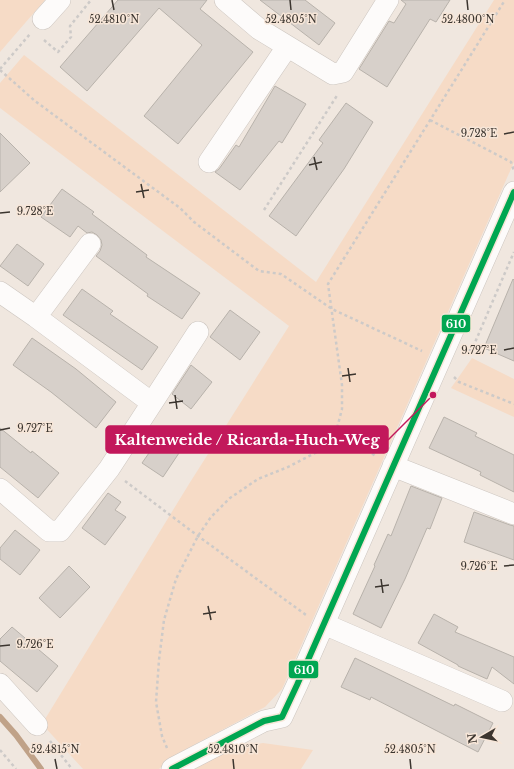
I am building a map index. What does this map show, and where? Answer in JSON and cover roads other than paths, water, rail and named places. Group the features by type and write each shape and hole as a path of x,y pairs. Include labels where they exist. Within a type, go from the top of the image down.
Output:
{"street":[{"path":"38,25 60,0"},
{"path":"225,0 259,29 332,74 343,72 388,0"},
{"path":"209,162 287,47"},
{"path":"173,768 264,721 282,717 514,192"},
{"path":"36,317 90,244"},
{"path":"0,292 152,403"},
{"path":"0,489 49,531 60,531 109,469 198,332"},
{"path":"393,466 514,514"},
{"path":"324,624 502,701"},
{"path":"0,684 37,725"}],"waterway":[{"path":"0,717 16,735 41,769"}],"place":[{"name":"Kaltenweide / Ricarda-Huch-Weg","path":"433,395"}]}
